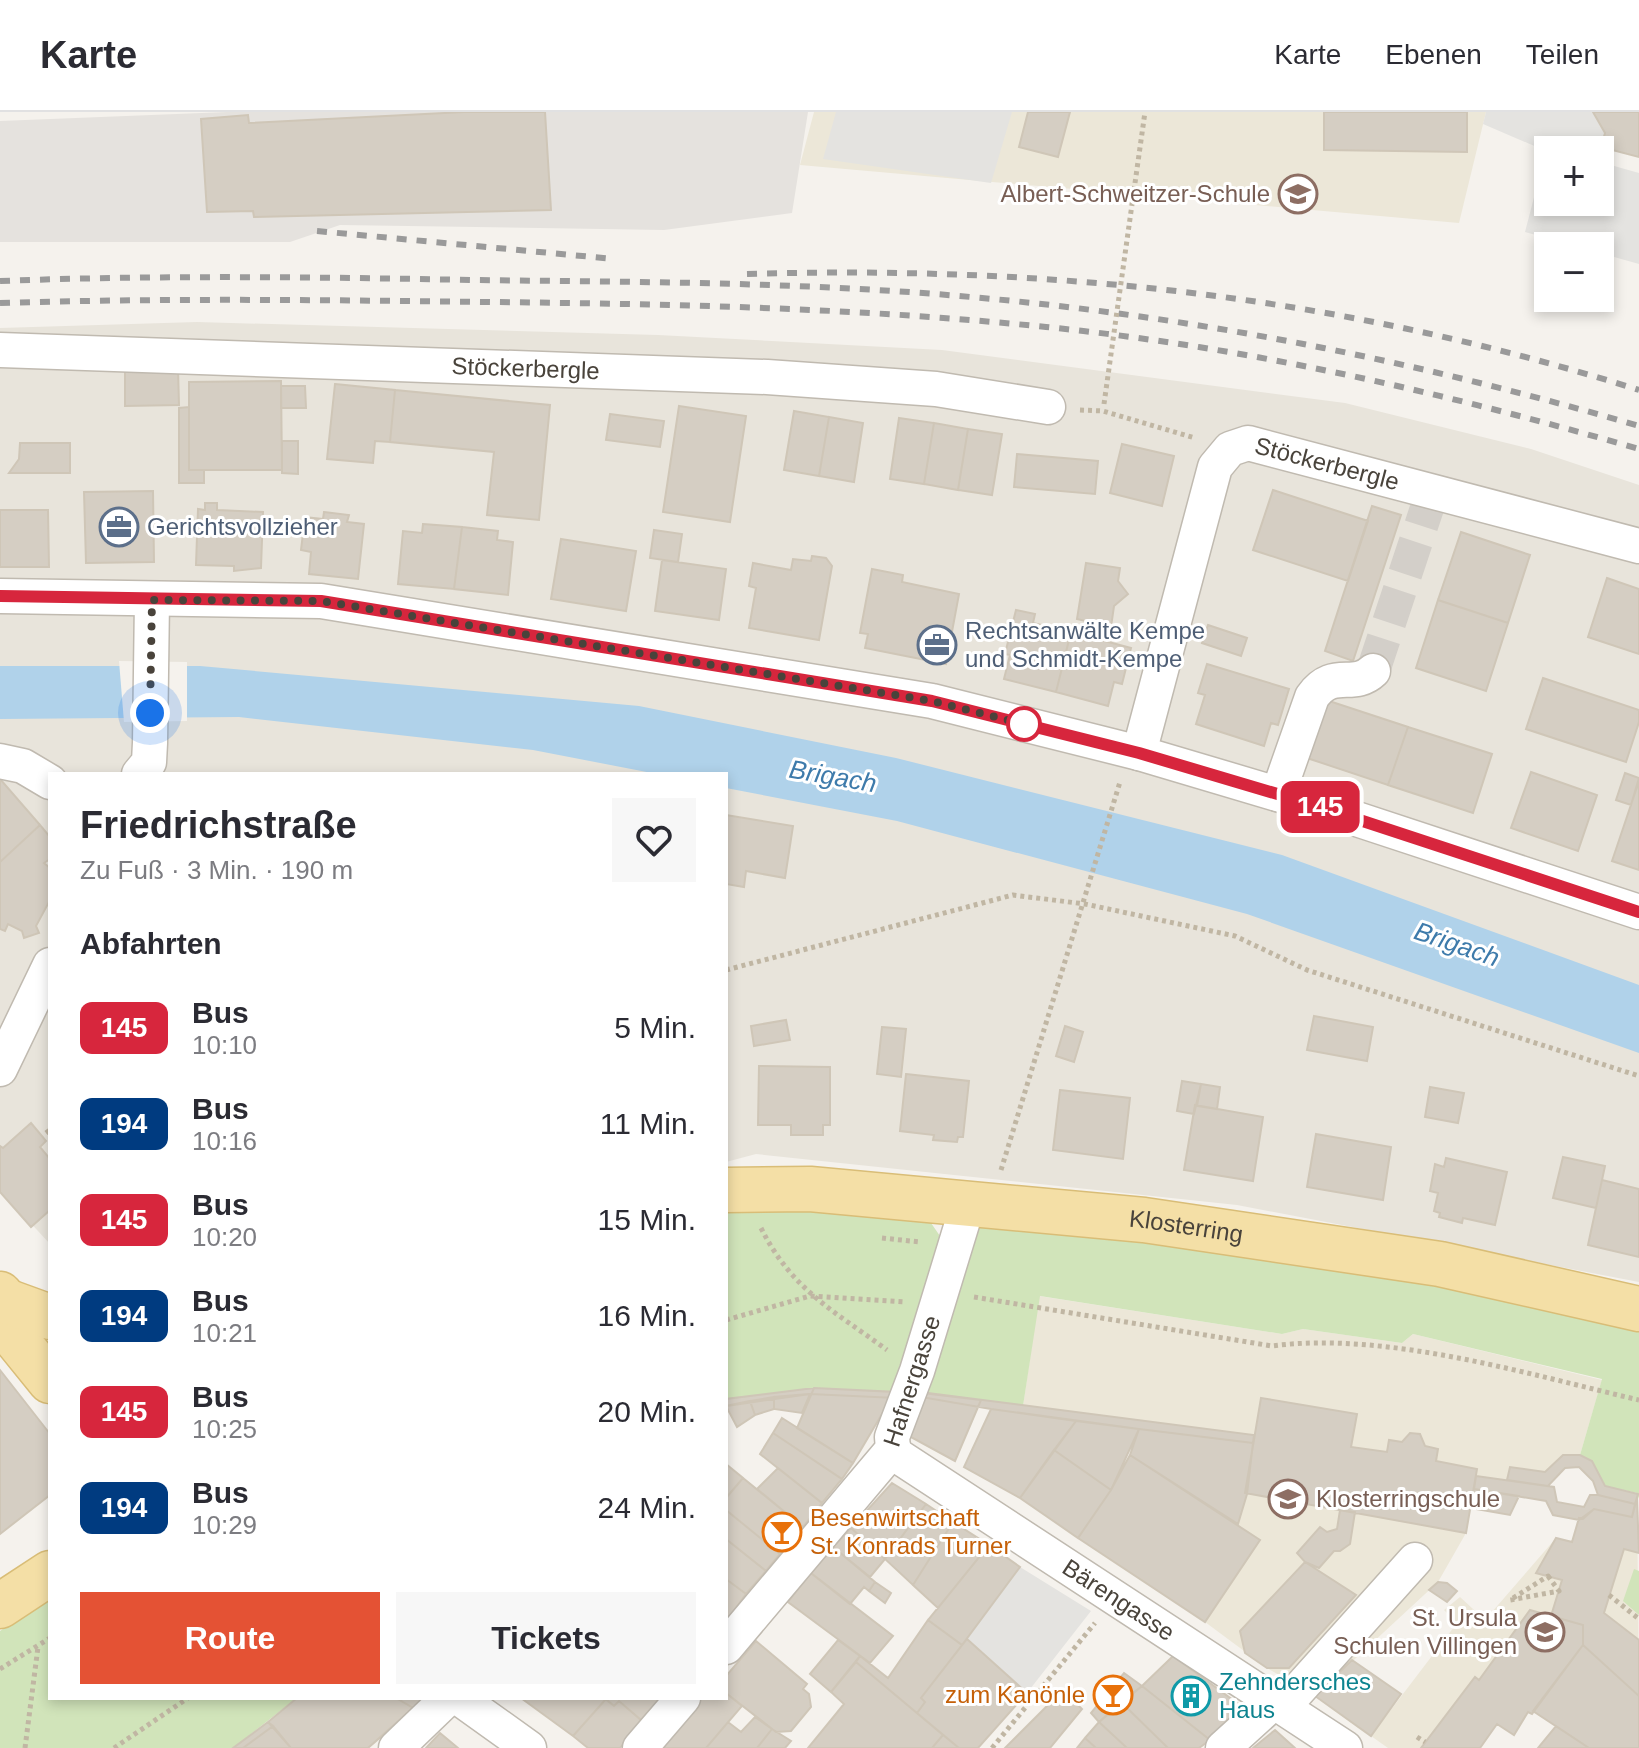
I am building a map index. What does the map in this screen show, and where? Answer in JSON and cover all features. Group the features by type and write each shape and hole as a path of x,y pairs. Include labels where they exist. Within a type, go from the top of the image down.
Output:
{"main road":[{"name":"Klosterring","path":"742,1203 810,1189 983,1194 1440,1264 1639,1309"},
{"path":"3,1297 48,1316"},
{"path":"3,1297 16,1339 48,1379"},
{"path":"0,1606 48,1574"}],"street":[{"name":"Stöckerbergle","path":"0,350 767,377 936,389 1048,407"},
{"name":"Stöckerbergle","path":"1130,767 1215,467 1230,449 1248,443 1639,546"},
{"path":"0,596 152,612 321,601 932,701 1130,767 1278,794 1639,912"},
{"path":"149,765 152,612"},
{"path":"1278,794 1312,697 1320,686 1331,679 1360,679 1373,671"},
{"path":"0,761 23,766 48,781"},
{"path":"0,1069 48,969"},
{"name":"Hafnergasse","path":"728,1645 893,1449 892,1437 983,1194"},
{"name":"Bärengasse","path":"893,1449 898,1456 1345,1748"},
{"path":"1223,1748 1280,1703 1415,1560"},
{"path":"396,1748 458,1700"},
{"path":"460,1700 529,1748"},
{"path":"640,1748 681,1700"}],"path":[{"path":"1145,112 1103,411 1230,449"},
{"path":"983,1194 1130,767"},
{"path":"728,969 1013,895 1085,904 1235,936 1307,970 1639,1076"},
{"path":"742,1203 772,1249 810,1296 917,1371"},
{"path":"750,1229 775,1229"},
{"path":"869,1237 925,1243"},
{"path":"964,1295 1272,1346 1315,1340 1419,1352 1639,1400"},
{"path":"728,1319 810,1296 908,1302"},
{"path":"1548,1576 1559,1591 1523,1598 1510,1600 1548,1576"},
{"path":"1609,1595 1639,1619"},
{"path":"992,1748 1116,1598"},
{"path":"0,1669 48,1640"},
{"path":"25,1748 38,1647"},
{"path":"114,1748 185,1700"},
{"path":"1417,1737 1425,1742"}],"shaded area":[{"path":"227,112 808,112 792,213 664,230 340,225 290,242 0,242 0,121"},
{"name":"Albert-Schweitzer-Schule","path":"814,112 1486,112 1459,223 800,165"},
{"path":"836,112 1012,112 991,183 823,159"},
{"path":"1486,112 1593,112 1605,133 1604,136 1534,136 1534,146 1483,124"},
{"path":"1614,166 1639,173 1639,264 1614,257 1614,232 1534,232 1534,235 1525,232 1534,197 1534,216 1614,216"},
{"path":"197,322 658,335 942,350 1345,403 1531,449 1639,485 1639,1282 1237,1205 756,1154 728,1161 728,772 48,772 48,1242 0,1190 0,328"},
{"name":"Klosterringschule","path":"1039,1296 1282,1334 1303,1329 1402,1343 1413,1334 1602,1380 1580,1455 1563,1455 1545,1472 1510,1467 1507,1480 1476,1476 1466,1533 1438,1582 1315,1696 1267,1668 1205,1622 1078,1538 1111,1490 1130,1455 1141,1421 1023,1406"},
{"name":"St. Ursula Schulen Villingen","path":"1637,1498 1639,1696 1527,1712 1514,1735 1497,1724 1480,1748 1388,1748 1371,1736 1457,1623 1444,1610 1460,1597 1485,1620 1556,1538 1572,1541 1579,1518 1631,1517"},
{"path":"1020,1567 1091,1611 1027,1693 967,1639"}],"green space":[{"path":"728,1205 911,1213 931,1223 940,1236 898,1392 813,1388 728,1399"},
{"path":"977,1223 1144,1239 1433,1284 1639,1329 1639,1499 1637,1493 1605,1486 1592,1461 1580,1455 1602,1379 1413,1334 1402,1343 1303,1329 1282,1334 1040,1296 1023,1406 928,1393 946,1317"},
{"path":"1634,1569 1639,1571 1639,1615 1623,1601"},
{"path":"48,1597 48,1700 294,1700 233,1748 0,1748 0,1631"}],"water":[{"name":"Brigach","path":"0,666 200,666 639,706 896,758 1282,855 1639,985 1639,1053 1247,914 897,821 728,788 728,772 647,772 533,750 239,717 0,719"}],"pier":[{"path":"119,661 187,662 187,721 124,722"}],"building":[{"path":"464,112 545,112 551,210 254,217 253,211 207,212 201,119 248,115 249,123"},
{"path":"1028,112 1070,112 1058,157 1019,147"},
{"path":"1324,112 1467,112 1467,152 1324,150"},
{"path":"1593,112 1639,112 1639,157 1614,150 1614,136 1604,136"},
{"path":"178,368 179,405 125,406 125,369"},
{"path":"281,381 282,470 189,470 189,382"},
{"path":"335,384 395,390 390,442 375,441 373,463 327,459"},
{"path":"281,386 305,386 306,408 281,408"},
{"path":"395,390 550,405 539,520 487,515 494,452 390,442"},
{"path":"679,406 746,416 730,522 663,512"},
{"path":"189,407 189,470 204,470 204,483 179,483 179,408"},
{"path":"794,411 829,417 819,476 784,470"},
{"path":"610,414 664,421 660,447 606,440"},
{"path":"829,417 863,423 854,482 819,476"},
{"path":"899,418 934,423 924,484 890,479"},
{"path":"934,423 968,429 958,490 924,484"},
{"path":"968,429 1002,434 992,495 958,490"},
{"path":"282,441 298,441 298,474 282,473"},
{"path":"20,443 70,443 70,473 9,473 19,459"},
{"path":"1122,444 1174,456 1162,506 1110,493"},
{"path":"1017,454 1098,461 1095,494 1014,487"},
{"path":"1273,490 1368,521 1348,581 1253,550"},
{"name":"Gerichtsvollzieher","path":"153,491 154,562 86,563 84,492"},
{"path":"205,503 217,503 217,510 263,512 261,568 234,571 234,566 196,565 198,509 205,510"},
{"path":"1372,506 1401,515 1353,661 1325,651"},
{"path":"0,510 48,510 49,567 0,567"},
{"path":"324,512 349,515 347,522 364,524 358,579 309,574 311,552 301,550 305,517 323,519"},
{"path":"423,524 462,527 454,589 398,584 403,531 422,533"},
{"path":"462,527 498,531 497,540 513,542 508,595 454,589"},
{"path":"654,530 682,534 678,562 650,558"},
{"path":"1461,532 1530,555 1508,623 1438,600"},
{"path":"561,539 636,551 626,611 551,599"},
{"path":"812,556 826,558 832,566 819,640 749,628 756,588 749,586 753,563 791,570 793,559 811,561"},
{"path":"662,560 726,569 719,620 655,611"},
{"path":"1086,563 1120,568 1118,581 1128,594 1114,606 1111,627 1077,619"},
{"path":"872,569 903,575 902,582 959,594 946,664 865,648 868,634 860,633"},
{"path":"1607,578 1639,589 1639,654 1588,637"},
{"path":"1438,600 1508,623 1486,691 1416,668"},
{"path":"1016,610 1035,614 1033,623 1071,632 1056,692 1004,679 1010,655 1005,654"},
{"path":"1208,625 1247,638 1241,656 1202,643"},
{"path":"1071,632 1131,648 1122,684 1114,682 1108,706 1056,692"},
{"path":"1207,664 1289,689 1278,725 1271,723 1264,746 1196,724 1205,695 1198,693"},
{"path":"1543,678 1639,710 1639,722 1626,762 1526,729"},
{"path":"1323,699 1408,727 1388,785 1304,757"},
{"path":"1408,727 1492,754 1473,813 1388,785"},
{"path":"1531,772 1597,795 1578,851 1511,828"},
{"path":"1625,773 1639,778 1631,805 1616,800"},
{"path":"0,779 40,825 0,862"},
{"path":"1639,781 1639,870 1612,861"},
{"path":"728,815 793,826 785,878 746,871 744,887 728,884"},
{"path":"40,825 48,835 48,860 44,863 48,866 48,904 36,926 39,933 24,938 22,931 8,924 5,931 0,929 0,862"},
{"path":"1314,1016 1373,1027 1367,1061 1307,1050"},
{"path":"786,1020 790,1040 754,1046 751,1026"},
{"path":"1065,1026 1083,1032 1074,1062 1056,1056"},
{"path":"882,1027 906,1029 901,1077 877,1074"},
{"path":"759,1066 830,1067 830,1125 823,1125 823,1135 791,1135 791,1125 758,1125"},
{"path":"906,1074 969,1081 963,1137 958,1137 957,1142 933,1140 934,1135 900,1131"},
{"path":"1182,1081 1201,1084 1194,1114 1177,1111"},
{"path":"1201,1084 1220,1087 1217,1109 1197,1106"},
{"path":"1430,1087 1464,1093 1458,1123 1425,1117"},
{"path":"1060,1090 1130,1098 1123,1159 1053,1150"},
{"path":"1195,1105 1263,1117 1253,1181 1184,1170"},
{"path":"31,1123 46,1141 40,1147 48,1157 48,1212 31,1227 0,1192 0,1146 3,1148"},
{"path":"1316,1134 1391,1147 1383,1200 1307,1187"},
{"path":"1563,1157 1605,1166 1596,1208 1553,1198"},
{"path":"1446,1158 1507,1172 1495,1225 1463,1218 1462,1223 1439,1217 1440,1213 1434,1211 1438,1193 1430,1191 1435,1164 1444,1167"},
{"path":"1602,1180 1639,1189 1639,1257 1588,1245"},
{"path":"0,1370 48,1431 48,1497 0,1534"},
{"path":"0,1370 48,1431 48,1497 0,1534"},
{"path":"814,1388 898,1392 896,1398 810,1394 728,1406 728,1399"},
{"path":"814,1388 895,1392 853,1463 797,1428"},
{"path":"922,1393 981,1400 955,1461 909,1436"},
{"path":"922,1393 1254,1435 1253,1443 991,1409 921,1397"},
{"path":"810,1394 802,1413 774,1409 774,1397"},
{"path":"774,1397 774,1409 755,1415 750,1401"},
{"path":"1261,1398 1357,1414 1351,1447 1387,1452 1389,1440 1402,1442 1410,1433 1420,1434 1425,1446 1438,1449 1436,1461 1477,1469 1466,1533 1245,1493"},
{"path":"750,1401 755,1415 737,1427 728,1406"},
{"path":"991,1409 1076,1421 1020,1498 964,1467"},
{"path":"782,1418 853,1463 842,1479 773,1433"},
{"path":"1076,1421 1139,1429 1111,1490 1054,1450"},
{"path":"1139,1429 1253,1443 1247,1494 1238,1524 1130,1455"},
{"path":"773,1433 842,1479 822,1503 760,1454"},
{"path":"1054,1450 1111,1490 1078,1538 1020,1498"},
{"path":"1130,1455 1260,1540 1205,1622 1078,1538 1111,1490"},
{"path":"1563,1455 1580,1455 1592,1461 1605,1486 1638,1494 1635,1504 1598,1495 1593,1481 1579,1467 1565,1468 1548,1486 1507,1480 1510,1467 1545,1472"},
{"path":"728,1466 743,1478 728,1496"},
{"path":"778,1468 822,1503 803,1527 757,1489"},
{"path":"1476,1476 1554,1487 1557,1502 1584,1507 1590,1495 1635,1504 1632,1517 1594,1509 1579,1520 1553,1515 1546,1501 1474,1489"},
{"path":"743,1478 803,1527 780,1554 728,1512 728,1496"},
{"path":"892,1483 926,1504 885,1559 851,1528"},
{"path":"1474,1489 1519,1496 1510,1515 1470,1508"},
{"path":"1637,1498 1639,1553 1624,1549 1604,1613 1639,1640 1639,1696 1583,1645 1583,1625 1551,1616 1562,1580 1536,1573 1556,1538 1572,1542 1579,1518 1583,1519 1594,1509 1632,1517"},
{"path":"926,1504 953,1522 913,1585 885,1559"},
{"path":"1340,1510 1355,1512 1350,1544 1340,1551 1334,1551 1319,1568 1305,1562 1297,1553 1320,1527 1327,1532 1337,1529"},
{"path":"728,1512 780,1554 766,1571 728,1541"},
{"path":"953,1522 989,1545 938,1608 913,1585"},
{"path":"851,1528 885,1559 870,1577 833,1547"},
{"path":"728,1541 766,1571 746,1594 728,1580"},
{"path":"989,1545 1020,1567 962,1645 928,1620"},
{"path":"833,1547 875,1582 869,1591 864,1587 850,1604 811,1573"},
{"path":"1305,1562 1356,1595 1289,1668 1267,1668 1245,1653 1240,1631"},
{"path":"811,1573 893,1636 870,1663 788,1602"},
{"path":"728,1580 746,1594 728,1619"},
{"path":"875,1582 891,1593 885,1603 869,1591"},
{"path":"1438,1582 1447,1583 1457,1591 1447,1602 1429,1590"},
{"path":"1530,1610 1583,1625 1583,1645 1532,1714 1528,1712 1514,1735 1497,1724 1480,1748 1421,1748 1475,1677 1479,1680"},
{"path":"928,1620 962,1645 921,1698 925,1702 917,1713 856,1662 860,1656 888,1678"},
{"path":"967,1639 1027,1693 978,1748 959,1748 917,1713 925,1702 921,1698"},
{"path":"838,1640 860,1656 831,1692 810,1674"},
{"path":"756,1641 807,1684 803,1689 809,1694 811,1707 791,1731 776,1732 728,1695 728,1674"},
{"path":"1583,1645 1639,1696 1639,1748 1589,1748 1533,1711"},
{"name":"Zehndersches Haus","path":"1173,1656 1241,1706 1210,1740 1142,1686"},
{"path":"1352,1660 1401,1694 1371,1736 1315,1696"},
{"path":"856,1662 943,1735 932,1748 808,1748 844,1704 831,1692"},
{"path":"1124,1673 1142,1686 1099,1722 1091,1713"},
{"path":"1142,1686 1210,1740 1199,1748 1168,1748 1121,1702"},
{"path":"1063,1690 1082,1709 1050,1748 1005,1748"},
{"path":"728,1695 742,1706 706,1748 652,1748 696,1700 728,1700"},
{"path":"295,1700 424,1700 368,1748 291,1748 268,1722"},
{"path":"295,1700 399,1700 413,1708 368,1748 291,1748 268,1722"},
{"path":"524,1700 605,1700 573,1736"},
{"path":"605,1700 614,1706 619,1701 641,1720 620,1748 588,1748 573,1736"},
{"path":"606,1700 660,1700 641,1720 619,1701 614,1706"},
{"path":"1121,1702 1168,1748 1127,1748 1099,1722"},
{"path":"755,1717 772,1729 757,1748 706,1748 728,1722 741,1732"},
{"path":"268,1722 273,1726 243,1748 233,1748"},
{"path":"1099,1722 1127,1748 1096,1748 1085,1738"},
{"path":"273,1726 291,1748 243,1748"},
{"path":"1556,1726 1589,1748 1538,1748"},
{"path":"772,1729 791,1741 785,1748 757,1748"},
{"path":"1275,1730 1295,1748 1253,1748"},
{"path":"440,1733 458,1748 426,1748"},
{"path":"943,1735 959,1748 932,1748"},
{"path":"1085,1738 1096,1748 1077,1748"}],"tunnel":[{"path":"1373,671 1433,490"}],"railway":[{"path":"317,231 614,259"},
{"path":"747,274 975,275 1087,282 1198,294 1309,310 1419,331 1529,358 1639,390"},
{"path":"0,281 237,277 660,282 847,288 971,297 1141,317 1308,345 1474,382 1639,426"},
{"path":"0,303 245,300 629,304 838,311 1046,327 1196,347 1345,374 1493,409 1639,449"}],"bus line":[{"name":"145","path":"0,596 321,601 932,701 1139,753 1311,804 1639,912"}],"place":[{"name":"Albert-Schweitzer-Schule","path":"1298,194"},
{"name":"Gerichtsvollzieher","path":"119,527"},
{"name":"Rechtsanwälte Kempe und Schmidt-Kempe","path":"937,645"},
{"name":"Klosterringschule","path":"1288,1499"},
{"name":"Besenwirtschaft St. Konrads Turner","path":"782,1532"},
{"name":"St. Ursula Schulen Villingen","path":"1545,1632"},
{"name":"zum Kanönle","path":"1113,1695"},
{"name":"Zehndersches Haus","path":"1191,1696"}],"route":[{"path":"150,713 152,600 321,601 932,701 1024,724"}]}
